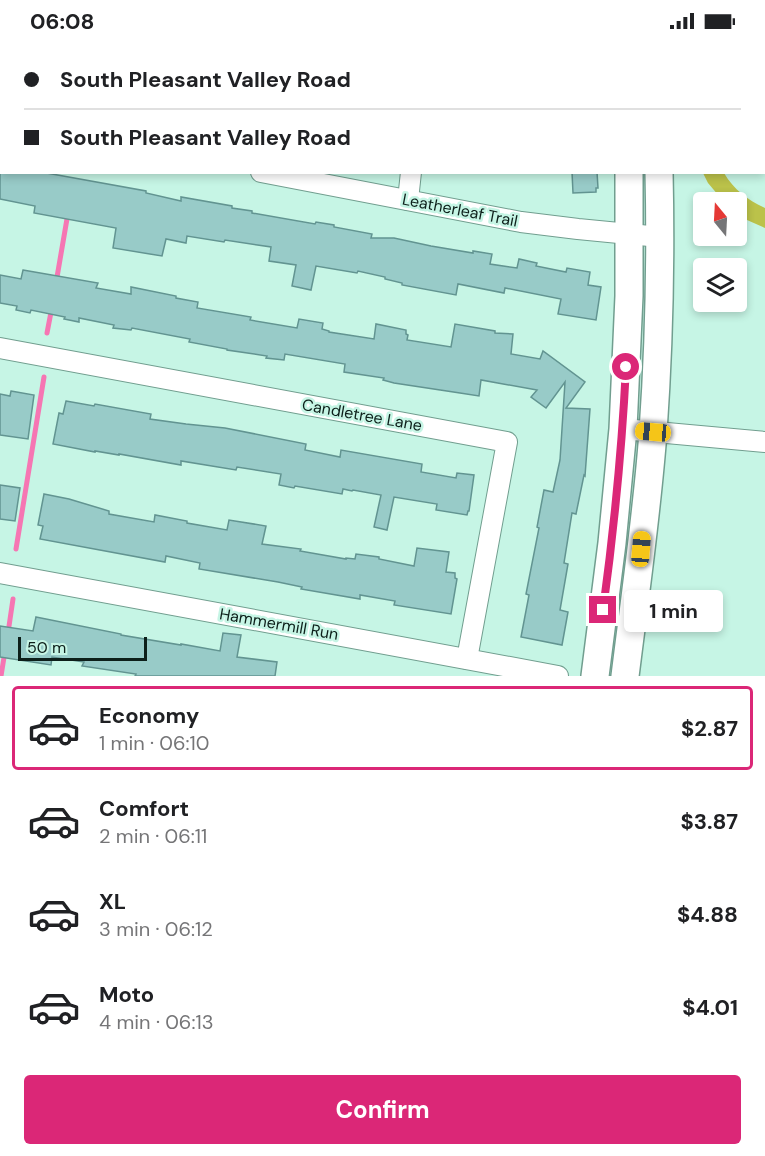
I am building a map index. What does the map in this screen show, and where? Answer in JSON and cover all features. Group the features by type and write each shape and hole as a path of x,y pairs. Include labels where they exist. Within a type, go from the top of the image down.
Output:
{"main road":[{"path":"595,676 612,543 623,429 629,296 629,174"},
{"path":"625,676 653,432 660,237 659,174"}],"street":[{"name":"Leatherleaf Trail","path":"272,174 521,222 660,237"},
{"path":"408,200 411,174"},
{"name":"Candletree Lane","path":"0,348 507,442 468,659"},
{"path":"623,429 765,442"},
{"name":"Hammermill Run","path":"0,573 558,676"}],"green space":[{"path":"704,174 725,174 740,192 716,192"},
{"path":"747,198 765,208 765,228 747,220"}],"building":[{"path":"0,174 52,174 146,191 146,193 181,201 181,197 232,206 232,208 252,211 252,213 334,225 334,227 372,234 371,238 394,238 473,253 473,251 492,254 490,264 517,268 519,259 537,263 536,266 566,272 567,268 590,272 588,285 601,287 596,320 558,314 561,299 505,288 504,293 458,284 456,295 402,285 402,283 385,279 385,277 358,271 357,273 316,266 311,290 292,286 296,265 269,261 271,247 187,236 186,243 166,239 162,256 113,248 116,228 34,213 35,206 0,199"},
{"path":"572,174 597,174 596,192 573,193"},
{"path":"23,270 98,283 96,288 131,294 131,287 176,296 176,298 198,302 197,308 297,328 299,319 323,323 322,329 329,332 374,339 376,324 406,330 407,340 451,347 455,324 495,331 495,333 513,334 511,354 540,359 543,351 585,382 566,408 590,409 585,476 576,514 572,513 564,563 568,564 560,610 568,612 562,645 521,637 544,490 553,492 560,460 565,382 546,408 531,397 537,390 481,380 479,396 394,383 383,380 384,378 344,372 345,364 285,354 284,360 266,358 267,356 189,342 190,339 132,328 131,330 113,328 114,325 79,318 79,322 31,310 30,313 16,310 17,306 0,303 0,275 21,279"},
{"path":"11,391 34,395 28,439 0,435 0,394 10,396"},
{"path":"66,401 151,414 150,419 225,428 306,444 305,450 340,457 341,450 422,464 421,472 456,478 457,473 474,475 469,511 467,515 436,510 437,504 394,497 387,530 374,527 381,495 343,489 342,494 295,486 294,488 279,485 281,474 237,467 236,470 181,461 181,465 53,444 59,413 63,414"},
{"path":"0,485 20,488 15,521 0,519"},
{"path":"44,494 109,511 109,514 154,522 155,515 227,530 229,520 266,526 262,544 301,549 300,551 346,559 355,559 356,554 414,566 417,548 449,552 446,572 455,573 457,579 451,614 394,605 395,601 360,595 360,599 199,569 200,563 166,556 165,562 40,539 43,526 38,525"},
{"path":"36,617 121,635 220,651 223,633 241,635 237,657 277,662 275,676 135,676 136,674 82,666 84,662 52,657 51,665 0,657 0,626 33,631"}],"waterway":[{"path":"56,283 68,213"},
{"path":"47,333 52,307"},
{"path":"16,549 44,377"},
{"path":"8,633 13,599"},
{"path":"1,676 5,651"}],"route":[{"path":"603,610 623,429 626,367"}]}
